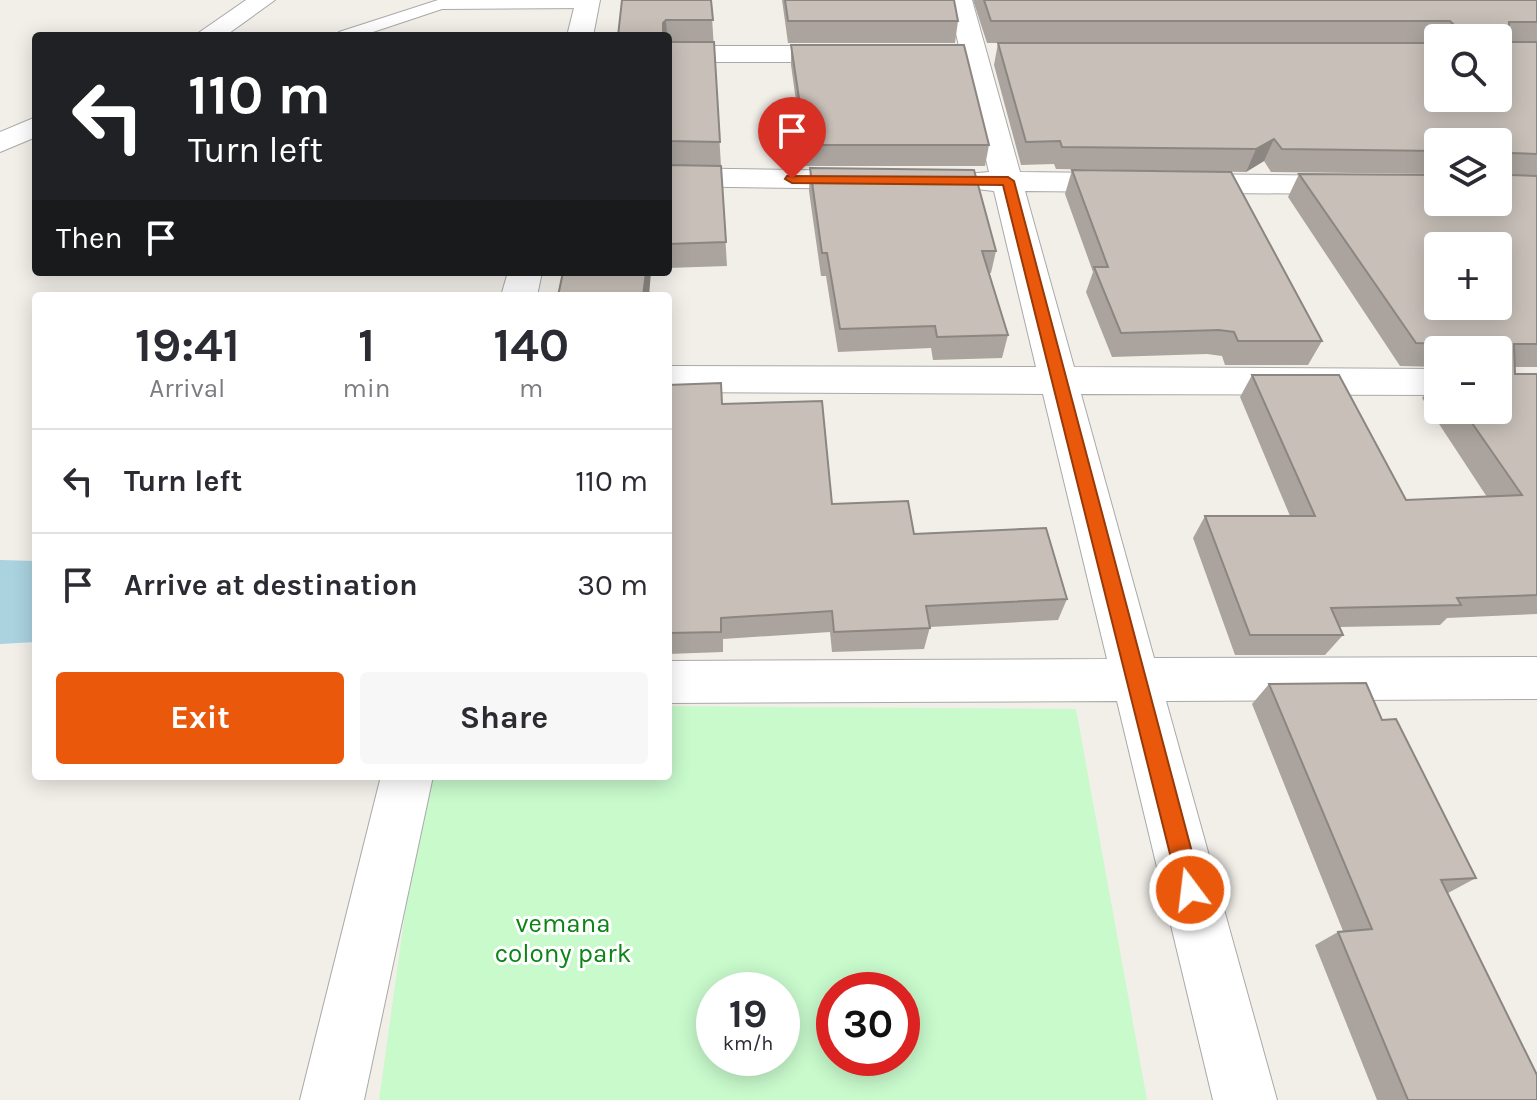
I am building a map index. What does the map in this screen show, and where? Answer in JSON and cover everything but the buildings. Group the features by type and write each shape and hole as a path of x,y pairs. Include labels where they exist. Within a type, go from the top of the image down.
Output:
{"street":[{"path":"213,32 263,0"},
{"path":"960,0 971,53 1008,181 1245,1100"},
{"path":"581,32 588,2"},
{"path":"672,54 875,53"},
{"path":"0,143 32,128"},
{"path":"672,177 900,180"},
{"path":"946,181 1424,186"},
{"path":"672,379 1424,382"},
{"path":"672,682 1537,678"},
{"path":"332,1100 406,780"}],"lane":[{"path":"357,32 441,4 588,2"}],"green space":[{"name":"vemana colony park","path":"672,706 1076,709 1147,1100 379,1100 423,780 672,780"}],"water":[{"path":"0,560 32,561 32,642 0,644"}],"route":[{"path":"792,179 1008,181 1190,890"}]}
